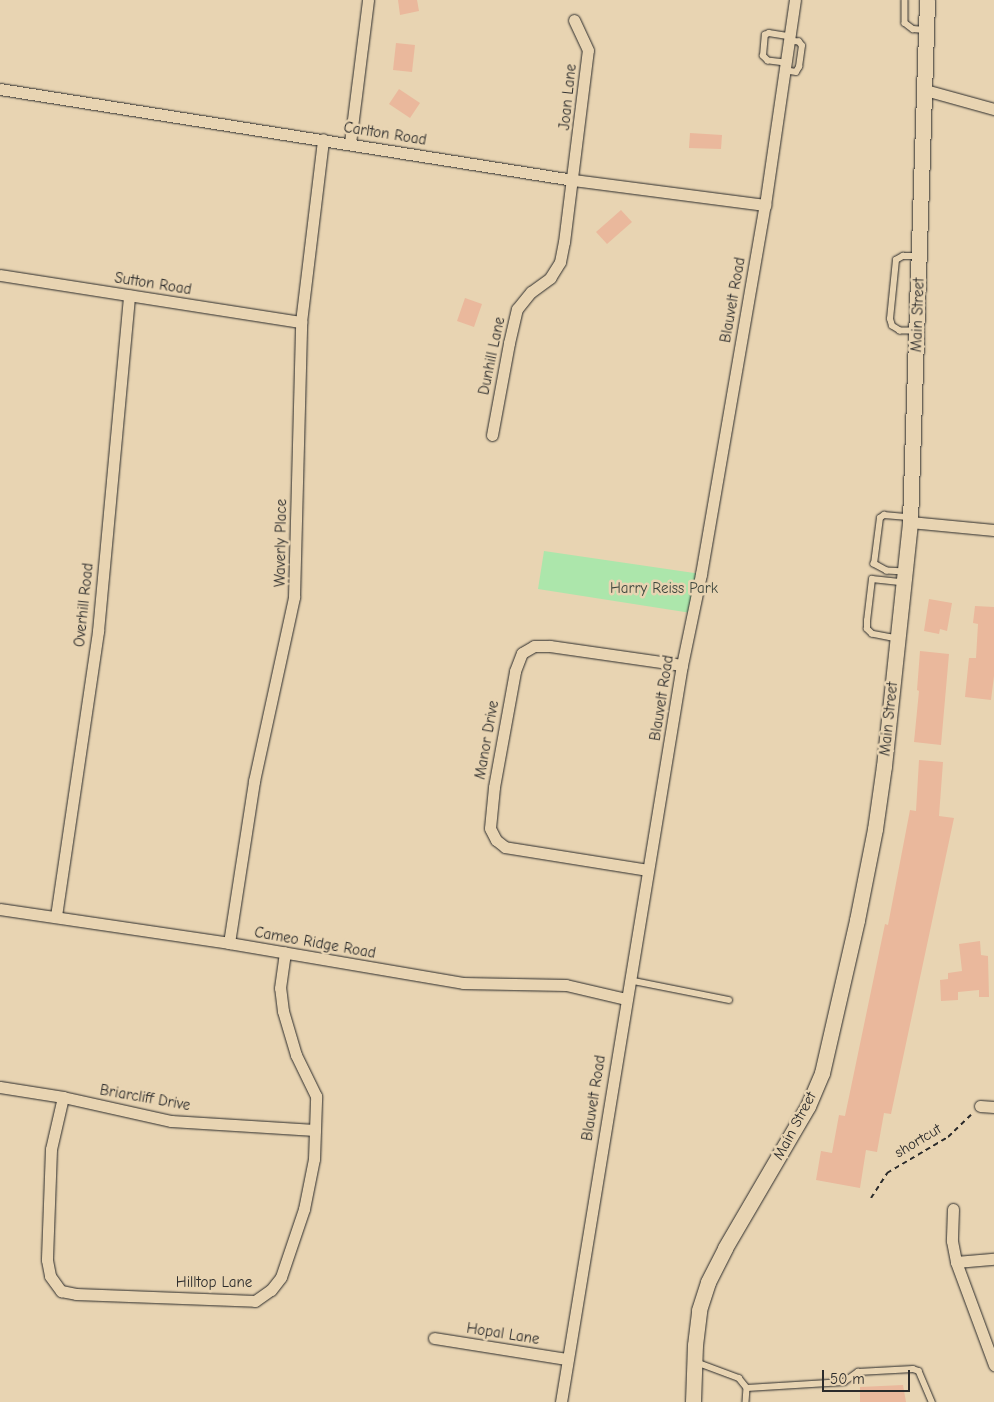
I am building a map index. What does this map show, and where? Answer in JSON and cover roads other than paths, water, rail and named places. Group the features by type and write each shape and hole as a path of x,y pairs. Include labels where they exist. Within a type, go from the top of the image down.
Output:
{"main road":[{"name":"Main Street","path":"693,1402 694,1361 699,1310 708,1282 725,1248 808,1106 822,1073 857,920 875,829 884,766 910,519 918,332 927,0"}],"street":[{"path":"350,143 368,0"},
{"name":"Blauvelt Road","path":"561,1402 682,665 706,545 765,205 795,0"},
{"name":"Joan Lane","path":"573,180 588,50 574,20"},
{"name":"Carlton Road","path":"0,89 350,143 573,180 765,205"},
{"path":"925,90 994,108"},
{"name":"Waverly Place","path":"229,943 254,781 294,597 301,322 323,139"},
{"name":"Dunhill Lane","path":"492,435 517,309 531,292 550,278 560,262 573,180"},
{"name":"Sutton Road","path":"0,275 301,322"},
{"name":"Overhill Road","path":"56,916 98,631 129,295"},
{"path":"910,519 994,530"},
{"name":"Manor Drive","path":"648,870 505,847 496,840 490,828 494,787 515,670 522,653 534,646 550,646 682,665"},
{"name":"Cameo Ridge Road","path":"0,909 229,943 393,973 462,983 566,986 626,999"},
{"name":"Hilltop Lane","path":"63,1097 51,1149 46,1260 50,1276 61,1291 76,1294 254,1301 272,1290 281,1277 304,1209 314,1159 316,1096 296,1055 283,1011 280,988 285,952"},
{"name":"Briarcliff Drive","path":"0,1087 63,1097 172,1121 315,1130"},
{"path":"980,1106 994,1107"},
{"path":"953,1209 952,1241 956,1262 994,1365"},
{"path":"956,1262 994,1259"},
{"name":"Hopal Lane","path":"434,1338 567,1359"}],"lane":[{"path":"905,0 905,23 913,29 926,30"},
{"path":"784,67 768,61 762,56 765,35 769,33 789,38"},
{"path":"918,332 900,330 892,326 890,320 896,260 903,256 920,256"},
{"path":"904,577 874,564 877,528 880,518 884,515 910,519"},
{"path":"898,639 872,634 867,628 867,620 872,579 904,577"},
{"path":"629,980 729,1000"},
{"path":"694,1361 738,1378 748,1388 844,1382 858,1372 913,1368 919,1371 932,1402"},
{"path":"746,1402 748,1388"}],"park label":[{"name":"Harry Reiss Park","path":"664,589"}]}
